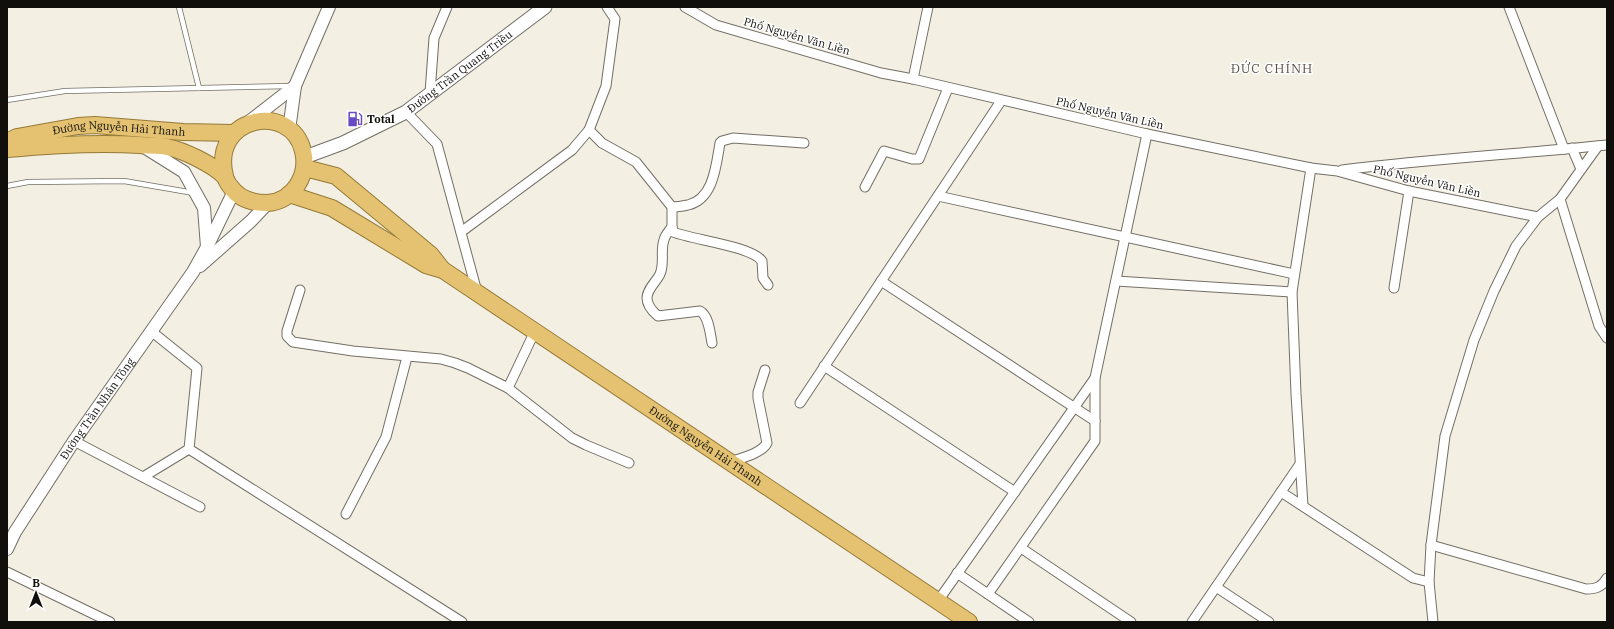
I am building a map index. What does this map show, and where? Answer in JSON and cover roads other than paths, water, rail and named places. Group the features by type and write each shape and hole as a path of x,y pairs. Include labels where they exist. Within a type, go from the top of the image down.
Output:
{"highway":[{"path":"262,121 272,122 289,130 300,142 305,162 302,178 296,187 289,194 279,200 268,203 256,202 244,198 234,191 225,176 222,165 223,153 227,143 238,130 262,121"},
{"name":"Đường Nguyễn Hải Thanh","path":"7,142 18,136 78,126 95,125 183,132 238,130"},
{"name":"Đường Nguyễn Hải Thanh","path":"7,149 115,143 167,147 206,162 225,176"},
{"name":"Đường Nguyễn Hải Thanh","path":"305,162 336,176 431,255 443,270"},
{"name":"Đường Nguyễn Hải Thanh","path":"289,194 332,208 426,265 443,270 969,622"}],"main road":[{"name":"Đường Trần Quang Triều","path":"305,162 406,112 545,7"}],"street":[{"path":"289,130 295,86 329,7"},
{"path":"430,93 434,38 447,7"},
{"path":"461,232 572,150 589,130 606,86 615,19 607,7"},
{"name":"Phố Nguyễn Văn Liền","path":"685,7 716,25 881,73 913,79 1001,101 1147,134 1311,168 1337,171 1409,191 1538,217"},
{"path":"913,79 928,7"},
{"path":"1509,7 1568,148 1581,169"},
{"path":"238,130 295,86"},
{"path":"865,187 884,151 912,159 919,159 948,88"},
{"path":"800,403 1001,101"},
{"path":"406,112 437,144 477,292"},
{"path":"589,130 602,143 636,162 672,207 673,232 756,255 762,261 763,278 768,285"},
{"path":"988,594 1095,442 1095,378 1147,134"},
{"path":"672,207 689,205 700,199 708,191 720,143 722,141 734,138 804,143"},
{"path":"141,145 184,172 194,193 204,208 207,247"},
{"path":"1337,171 1402,163 1602,146"},
{"path":"1433,622 1429,582 1431,545 1445,436 1474,340 1494,291 1516,246 1538,217 1560,198 1581,169 1602,146"},
{"path":"1303,506 1292,292 1311,168"},
{"name":"Đường Trần Nhân Tông","path":"7,549 15,532 74,441 193,272 207,247 234,191"},
{"path":"1394,288 1409,191"},
{"path":"938,196 1294,274"},
{"path":"1560,198 1598,326 1607,338"},
{"name":"Đường Trần Nhân Tông","path":"193,272 252,221 268,203"},
{"path":"672,227 663,241 663,264 661,273 648,294 647,299 649,305 653,312 658,316 700,311 703,312 712,343"},
{"path":"881,281 1095,421"},
{"path":"1116,281 1292,292"},
{"path":"300,290 286,336 293,342 353,351 441,359 455,363 508,388 572,438 586,446 629,463"},
{"path":"151,331 197,368 189,450"},
{"path":"508,388 535,331"},
{"path":"346,514 386,437 407,357"},
{"path":"824,366 1014,492"},
{"path":"730,462 760,450 765,447 767,443 758,398 766,370"},
{"path":"938,601 1095,378"},
{"path":"74,441 200,507"},
{"path":"143,477 189,450"},
{"path":"189,450 462,622"},
{"path":"1192,622 1300,464"},
{"path":"1282,492 1414,578 1429,582"},
{"path":"1431,545 1586,589 1600,587 1607,578"},
{"path":"1021,548 1130,622"},
{"path":"7,572 110,622"},
{"path":"957,573 1029,622"},
{"path":"1216,587 1269,622"}],"lane":[{"path":"179,7 199,88"},
{"path":"7,100 66,91 295,86"},
{"path":"7,186 28,182 124,181 194,193"}],"place":[{"name":"Total","path":"355,119"}],"district":[{"name":"ĐỨC CHÍNH","path":"1272,68"}]}
